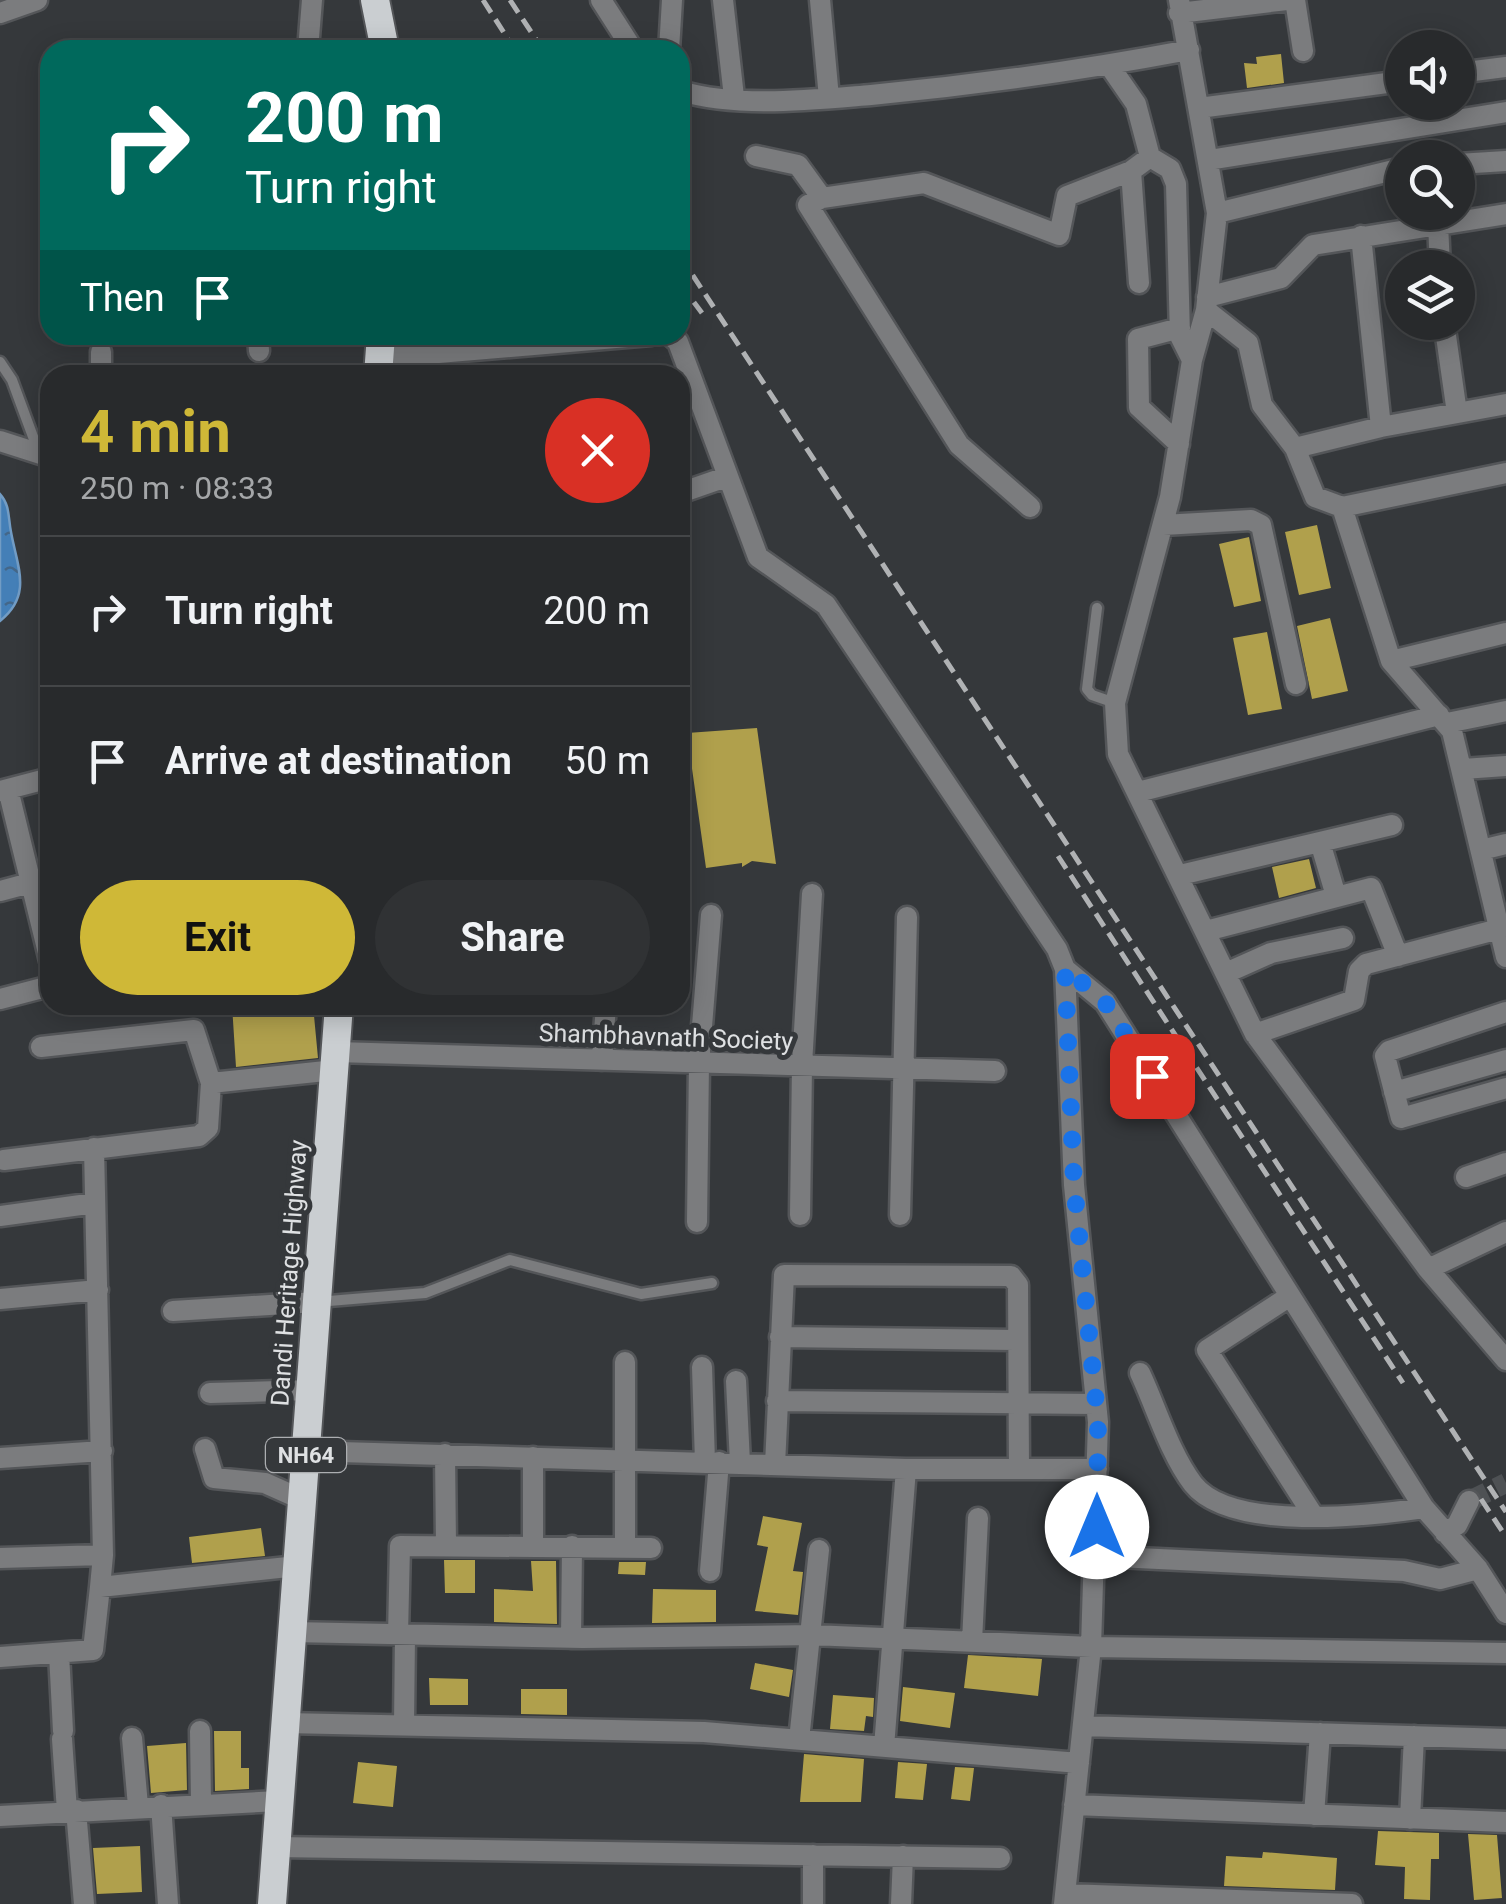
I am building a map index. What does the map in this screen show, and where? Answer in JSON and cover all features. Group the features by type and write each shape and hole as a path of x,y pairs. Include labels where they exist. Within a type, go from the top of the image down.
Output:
{"highway":[{"path":"375,0 383,40"},
{"name":"Dandi Heritage Highway","path":"272,1904 338,1015"}],"street":[{"path":"0,12 37,0"},
{"path":"309,40 312,0"},
{"path":"600,0 626,40"},
{"path":"670,40 672,0"},
{"path":"723,0 734,97"},
{"path":"820,0 829,98"},
{"path":"1303,52 1291,0 1179,6 1217,213 1206,303 1163,524 1115,703 1118,754 1255,1034 1428,1269 1506,1360"},
{"path":"690,92 734,97 829,98 966,86 1189,50"},
{"path":"1109,65 1136,104 1150,157 1170,170 1176,184 1180,328 1192,360"},
{"path":"1475,71 1506,67"},
{"path":"1199,108 1385,83"},
{"path":"1209,160 1506,112"},
{"path":"756,156 798,165 822,198"},
{"path":"1030,507 959,445 808,205 822,198 924,183 1059,235 1067,196 1131,171 1150,157"},
{"path":"1475,163 1506,161"},
{"path":"1131,171 1140,283"},
{"path":"1217,213 1385,172"},
{"path":"1475,218 1506,214"},
{"path":"1206,303 1276,281 1312,244 1397,230"},
{"path":"1361,236 1381,427"},
{"path":"1206,303 1248,343 1262,405 1295,448 1315,497 1342,508 1506,473"},
{"path":"1178,444 1139,407 1138,339 1180,328"},
{"path":"1447,340 1457,413"},
{"path":"380,356 522,345"},
{"path":"101,352 101,365"},
{"path":"690,376 758,557 826,604 1056,948 1065,968 1074,1185 1096,1404 1097,1468 1091,1647 1065,1899 1352,1904"},
{"path":"1295,448 1381,427 1506,404"},
{"path":"0,440 40,453"},
{"path":"690,490 726,477"},
{"path":"1255,1034 1354,1000 1361,967 1398,956 1503,939 1462,769 1443,719 1391,660 1342,508"},
{"path":"1163,524 1250,520 1262,525 1296,684"},
{"path":"1391,660 1506,632"},
{"path":"1138,792 1443,719 1506,711"},
{"path":"1462,769 1506,766"},
{"path":"40,780 2,790 40,923"},
{"path":"1180,874 1392,825"},
{"path":"1320,842 1336,896"},
{"path":"1481,850 1506,844"},
{"path":"0,891 30,884"},
{"path":"1206,931 1366,888 1376,892 1398,956"},
{"path":"800,1214 802,1066 812,894"},
{"path":"697,1222 700,1062 710,915"},
{"path":"900,1215 907,917"},
{"path":"1226,974 1264,956 1343,938"},
{"path":"1065,968 1105,1002 1424,1508 1478,1569 1506,1613"},
{"path":"0,999 40,989"},
{"path":"1506,1012 1389,1051 1385,1056 1399,1114 1405,1118 1506,1088"},
{"path":"602,1060 605,1015"},
{"path":"4,1160 200,1136 208,1128 211,1082 194,1030 41,1048"},
{"name":"Shambhavnath Society","path":"211,1082 335,1061 602,1060 996,1071"},
{"path":"1394,1092 1506,1060"},
{"path":"0,1656 93,1650 104,1556 94,1148"},
{"path":"1466,1177 1506,1163"},
{"path":"0,1216 95,1203"},
{"path":"1428,1269 1506,1232"},
{"path":"775,1465 782,1278 788,1274 1011,1276 1018,1285 1019,1469"},
{"path":"0,1299 98,1290"},
{"path":"1290,1296 1207,1350 1312,1515"},
{"path":"173,1311 316,1302"},
{"path":"780,1338 1016,1340"},
{"path":"625,1362 625,1547"},
{"path":"702,1367 721,1462"},
{"path":"1140,1372 1196,1488 1230,1510 1356,1518 1424,1508"},
{"path":"710,1571 721,1462 736,1381"},
{"path":"210,1393 311,1390"},
{"path":"777,1401 1096,1404"},
{"path":"205,1449 214,1478 265,1483 302,1500"},
{"path":"0,1458 102,1451"},
{"path":"306,1451 906,1469 1097,1468"},
{"path":"446,1454 446,1546"},
{"path":"533,1457 533,1544"},
{"path":"884,1747 906,1469"},
{"path":"1446,1533 1457,1525 1469,1502"},
{"path":"972,1642 978,1518"},
{"path":"404,1725 400,1546 533,1544 651,1548"},
{"path":"571,1638 572,1546"},
{"path":"800,1740 819,1550"},
{"path":"0,1558 104,1556"},
{"path":"1096,1556 1404,1571 1440,1578 1478,1569"},
{"path":"100,1588 297,1566"},
{"path":"292,1632 571,1638 812,1635 1091,1647 1506,1653"},
{"path":"59,1654 62,1735 84,1904"},
{"path":"285,1723 704,1732 1079,1763"},
{"path":"1083,1726 1506,1739"},
{"path":"200,1731 201,1804"},
{"path":"1314,1815 1320,1733"},
{"path":"1410,1818 1414,1736"},
{"path":"132,1738 138,1806"},
{"path":"0,1816 162,1804 280,1801"},
{"path":"162,1804 168,1904"},
{"path":"1074,1806 1506,1822"},
{"path":"276,1847 1000,1858"},
{"path":"813,1855 813,1904"},
{"path":"901,1904 903,1856"}],"lane":[{"path":"0,362 40,444"},
{"path":"1096,608 1087,689 1115,703"},
{"path":"316,1302 425,1294 510,1260 641,1294 712,1283"}],"water":[{"path":"0,494 7,507 20,590 0,621"}],"building":[{"path":"1281,54 1284,83 1247,88 1244,63 1257,64 1256,57"},
{"path":"1317,525 1331,588 1299,595 1285,532"},
{"path":"1249,537 1261,601 1234,607 1219,544"},
{"path":"1330,618 1348,691 1312,699 1297,626"},
{"path":"1267,632 1282,709 1248,715 1233,638"},
{"path":"757,728 776,864 752,861 742,867 742,863 706,868 690,733"},
{"path":"1309,859 1316,888 1279,898 1272,867"},
{"path":"233,1015 314,1015 318,1058 236,1067"},
{"path":"763,1516 802,1523 793,1571 803,1572 798,1615 755,1611 768,1547 757,1545"},
{"path":"261,1528 265,1556 192,1563 189,1537"},
{"path":"444,1560 475,1560 475,1593 445,1593"},
{"path":"531,1561 556,1561 557,1624 494,1622 494,1589 533,1591"},
{"path":"619,1562 646,1562 645,1575 618,1574"},
{"path":"653,1589 716,1590 716,1622 652,1623"},
{"path":"968,1655 1042,1659 1038,1696 964,1688"},
{"path":"755,1663 793,1670 789,1697 750,1689"},
{"path":"429,1678 468,1679 468,1705 430,1705"},
{"path":"903,1687 955,1693 950,1728 900,1721"},
{"path":"521,1689 567,1689 567,1715 521,1714"},
{"path":"833,1695 874,1698 873,1717 866,1716 864,1731 830,1729"},
{"path":"214,1731 241,1731 241,1768 249,1768 249,1789 215,1791"},
{"path":"186,1743 187,1790 151,1793 147,1746"},
{"path":"804,1754 864,1759 861,1802 800,1802"},
{"path":"358,1762 397,1766 393,1807 353,1803"},
{"path":"898,1762 927,1764 923,1800 895,1798"},
{"path":"955,1767 974,1768 970,1801 951,1799"},
{"path":"1378,1831 1439,1833 1439,1859 1431,1859 1430,1900 1404,1899 1405,1867 1375,1865"},
{"path":"1468,1834 1497,1835 1502,1898 1474,1900"},
{"path":"140,1846 142,1892 97,1894 93,1848"},
{"path":"1263,1852 1337,1858 1335,1890 1224,1886 1226,1856 1262,1858"}],"tunnel":[{"path":"1469,1501 1506,1483"}],"railway":[{"path":"483,0 509,40"},
{"path":"510,0 536,40"},
{"path":"690,271 1506,1512"},
{"path":"690,297 702,313"},
{"path":"1058,856 1403,1383"},
{"path":"1481,1499 1506,1537"}],"route":[{"path":"1097,1527 1098,1422 1074,1185 1065,968 1105,1002 1152,1076"}]}
